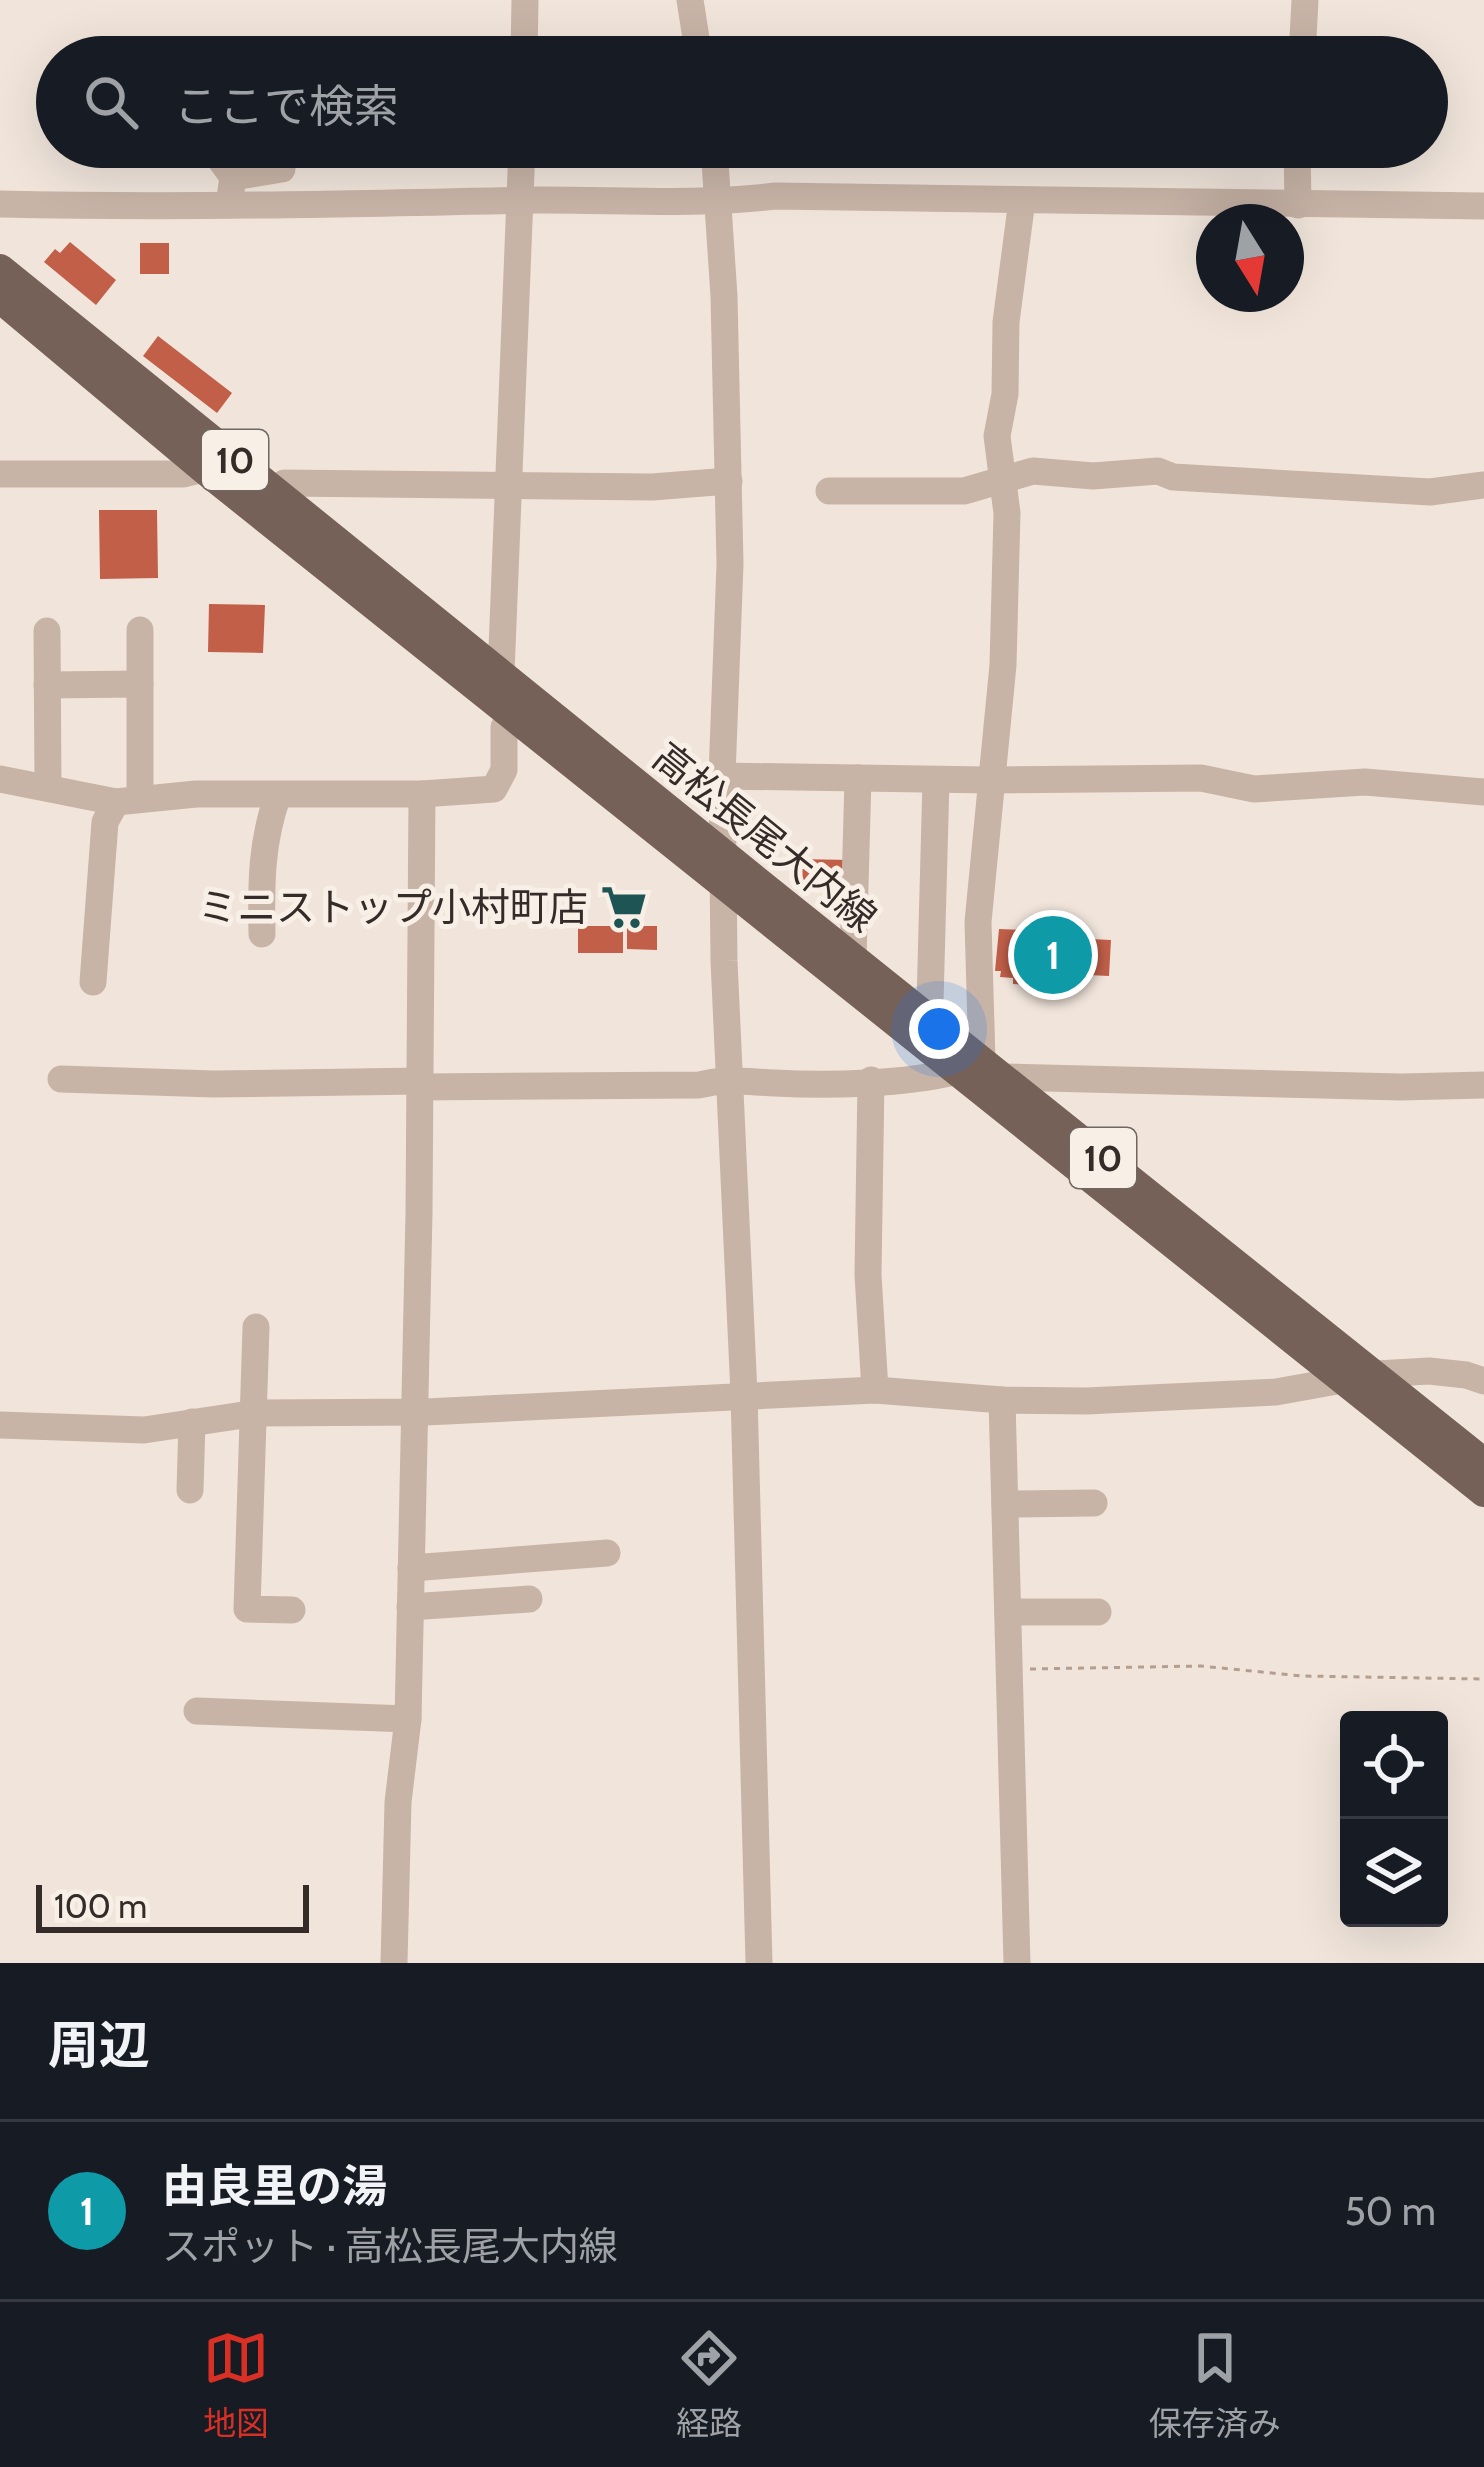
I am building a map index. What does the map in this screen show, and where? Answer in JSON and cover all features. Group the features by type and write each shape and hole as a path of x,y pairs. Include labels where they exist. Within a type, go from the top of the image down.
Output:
{"main road":[{"name":"高松長尾大内線","path":"0,269 501,674 519,704 724,884 981,1069 1484,1463"},
{"name":"高松長尾大内線","path":"0,298 204,469 723,852 1484,1492"}],"street":[{"path":"524,36 525,0"},
{"path":"690,0 696,36"},
{"path":"1303,36 1305,0"},
{"path":"223,168 231,191"},
{"path":"501,674 522,168"},
{"path":"716,168 730,564 723,852 759,1963"},
{"path":"1297,168 1298,204"},
{"path":"231,191 282,169"},
{"path":"0,204 231,191 521,201 719,203 776,196 1243,204"},
{"path":"981,1069 978,922 1003,664 1007,513 997,436 1022,200"},
{"path":"1304,205 1484,206"},
{"path":"0,474 184,474 204,469"},
{"path":"829,491 964,491 1033,471 1093,476 1158,471 1173,477 1430,492 1484,485"},
{"path":"274,491 284,483 652,487 729,481"},
{"path":"93,982 105,822 128,800 140,684 140,630"},
{"path":"47,631 48,788"},
{"path":"47,685 140,684"},
{"path":"0,779 128,800 196,794 422,794 494,789 504,770 504,728 519,704"},
{"path":"722,776 1201,778 1254,789 1365,782 1484,792"},
{"path":"853,959 859,778"},
{"path":"930,1002 936,780"},
{"path":"394,1963 398,1802 408,1719 422,794"},
{"path":"262,934 261,866 266,828 278,795"},
{"path":"61,1079 699,1085 732,1077 775,1083 872,1080 981,1069 1484,1085"},
{"path":"872,1080 868,1252 875,1390"},
{"path":"256,1327 247,1609 292,1610"},
{"path":"0,1425 144,1430 256,1414 414,1412 875,1390 1086,1401 1276,1392 1376,1374 1430,1372 1484,1381"},
{"path":"1002,1400 1017,1963"},
{"path":"190,1490 192,1422"},
{"path":"1005,1504 1094,1503"},
{"path":"411,1568 607,1552"},
{"path":"410,1606 529,1599"},
{"path":"1008,1612 1098,1612"},
{"path":"197,1712 408,1719"}],"path":[{"path":"1010,1668 1201,1666 1302,1676 1484,1679"}],"building":[{"path":"70,242 116,280 96,305 44,262"},
{"path":"140,243 169,243 169,274 140,274"},
{"path":"158,336 232,393 217,413 143,356"},
{"path":"99,510 157,510 158,578 100,579"},
{"path":"209,604 265,605 263,653 208,652"},
{"path":"796,859 852,860 851,899 832,899 832,888 796,887"},
{"path":"578,926 623,926 623,953 578,953"},
{"path":"627,926 657,926 657,950 627,949"},
{"path":"999,929 1090,933 1090,939 1111,940 1109,976 1057,980 1057,986 1013,984 1013,978 1000,977 1001,971 995,971"}],"place":[{"name":"ミニストップ小村町店","path":"624,907"},
{"name":"由良里の湯","path":"1053,955"}]}
